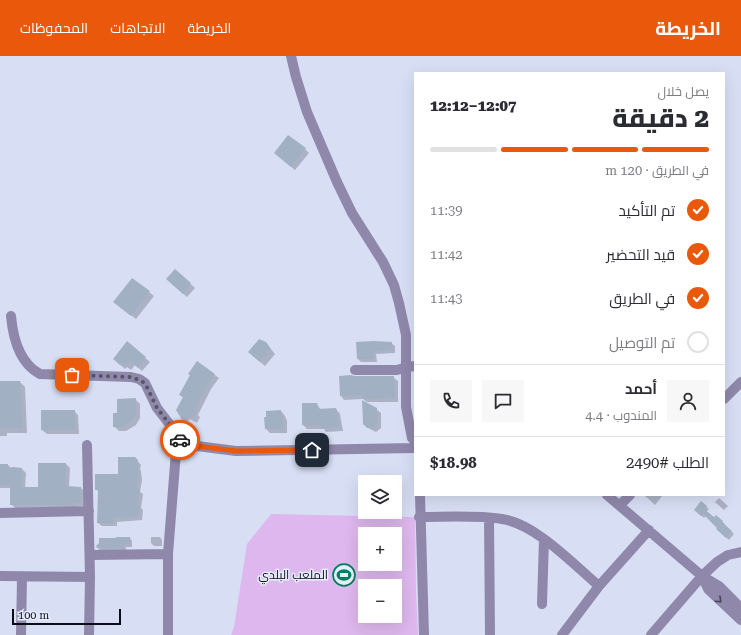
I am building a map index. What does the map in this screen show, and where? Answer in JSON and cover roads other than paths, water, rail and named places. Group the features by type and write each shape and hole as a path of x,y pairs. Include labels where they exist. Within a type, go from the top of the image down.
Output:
{"street":[{"path":"291,56 296,77 308,112 337,182 352,212 384,262 400,303 411,367 406,407 412,438 414,440"},
{"path":"11,316 12,330 17,348 23,359 32,370 40,374 131,377 139,380 145,383 157,408 171,426 177,439 168,554 168,635"},
{"path":"355,370 397,370 411,367"},
{"path":"725,398 741,382"},
{"path":"177,439 189,445 236,451 414,448"},
{"path":"87,445 90,555 89,635"},
{"path":"420,496 424,635"},
{"path":"608,496 702,576 719,586 741,608"},
{"path":"620,505 629,496"},
{"path":"0,512 89,511"},
{"path":"420,517 503,519 525,528 544,539 599,586"},
{"path":"490,518 490,635"},
{"path":"562,635 599,586 649,530"},
{"path":"542,604 544,539"},
{"path":"651,635 702,576 717,562 728,555 741,552"},
{"path":"90,555 168,554"},
{"path":"0,576 90,577"},
{"path":"702,576 708,589 741,620"},
{"path":"21,635 22,577"}],"place":[{"name":"الملعب البلدي","path":"344,575"}]}
